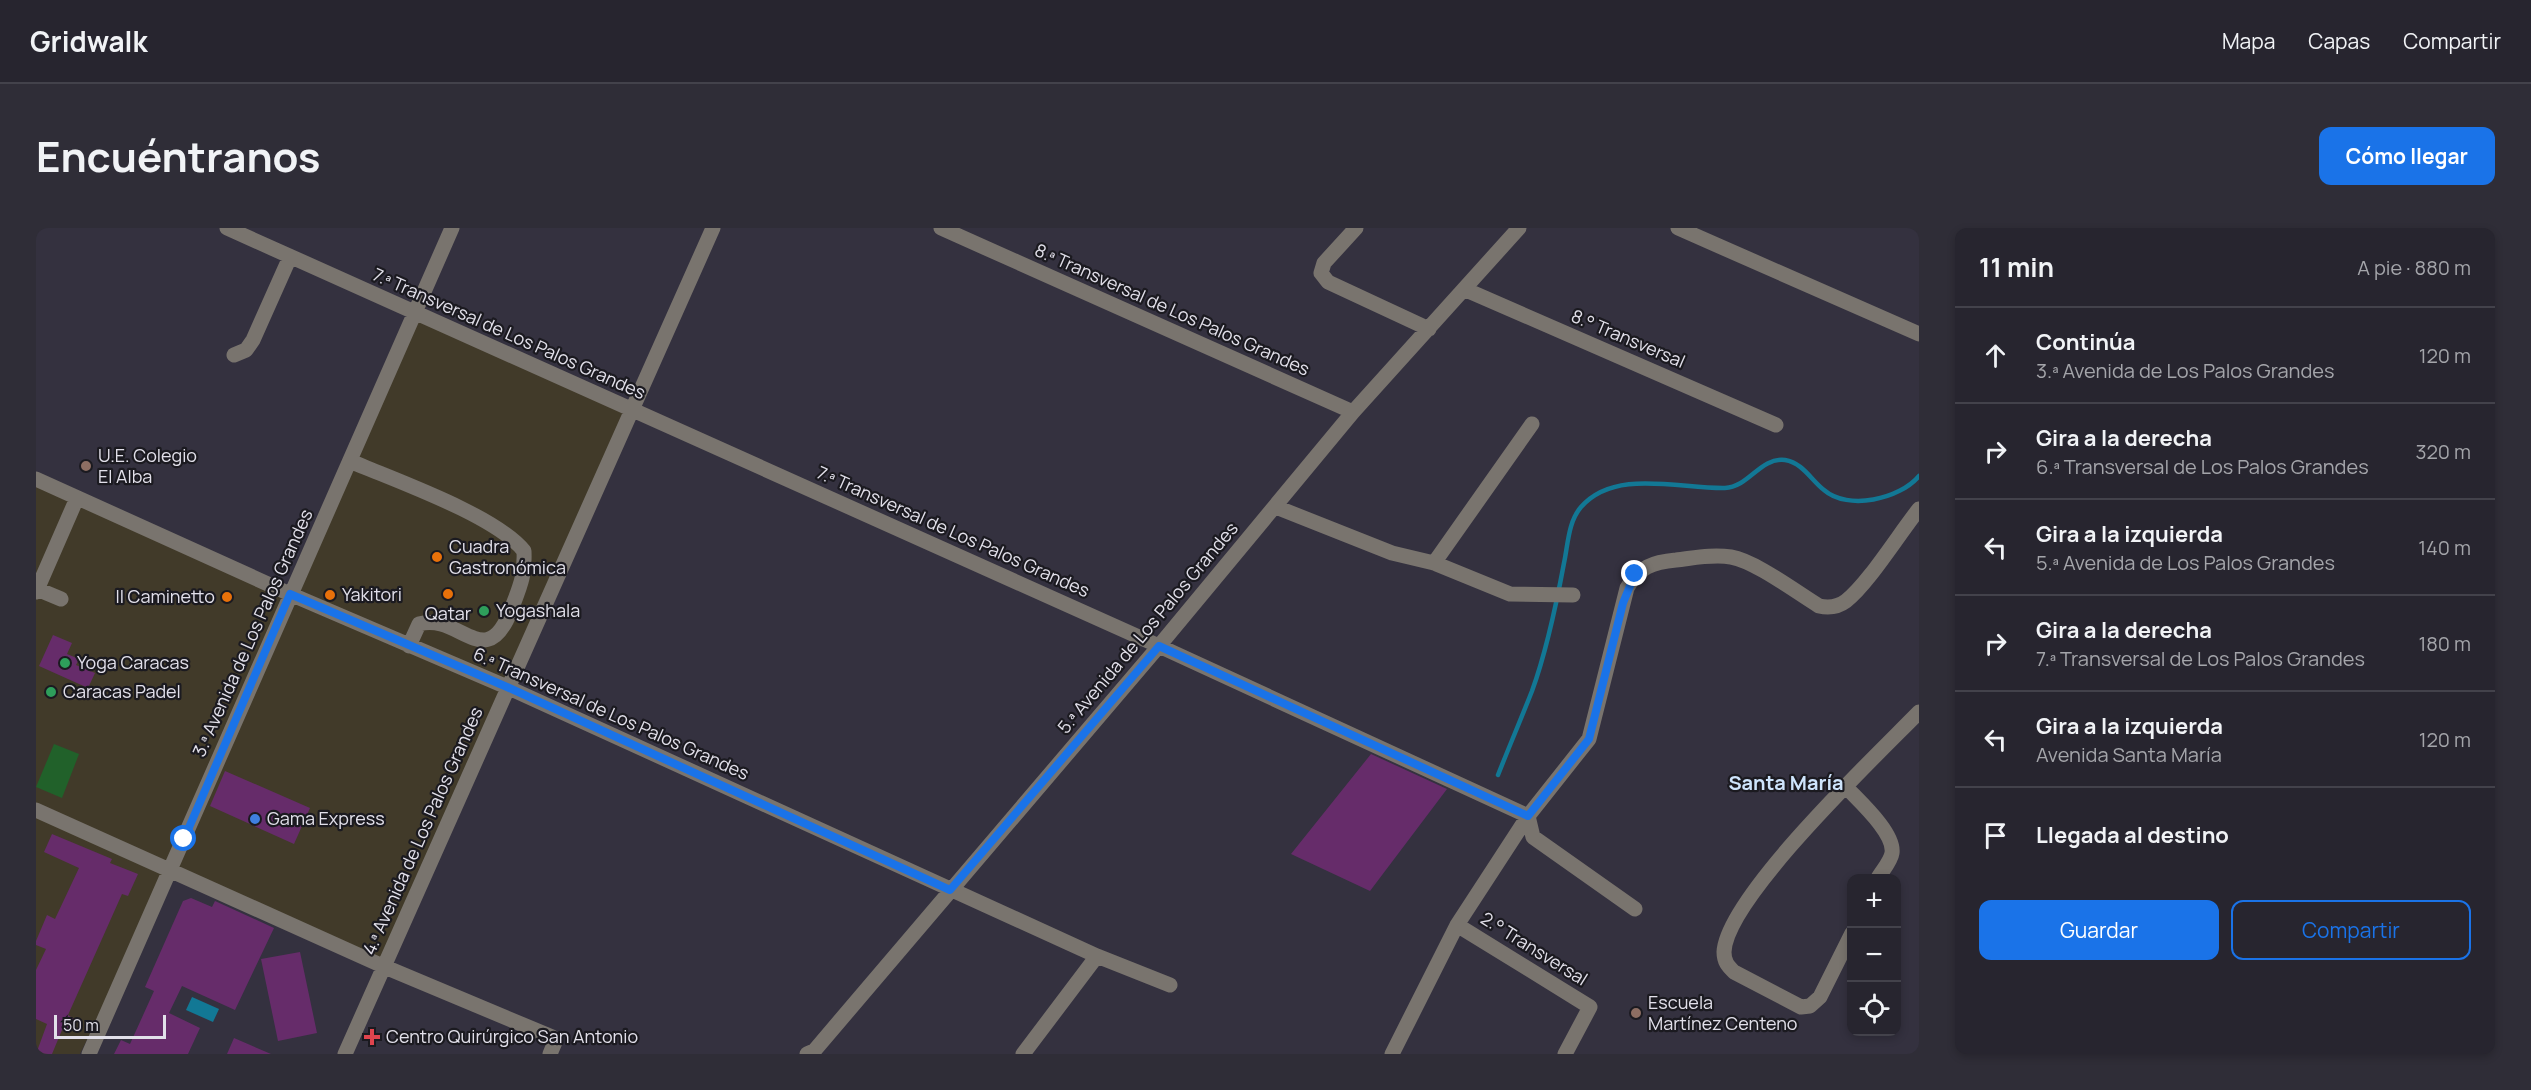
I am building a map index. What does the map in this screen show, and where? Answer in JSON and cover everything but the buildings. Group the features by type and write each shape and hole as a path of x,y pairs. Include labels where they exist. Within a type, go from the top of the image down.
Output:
{"street":[{"name":"7.ª Transversal de Los Palos Grandes","path":"226,228 1159,646 1528,816"},
{"name":"3.ª Avenida de Los Palos Grandes","path":"89,1054 452,228"},
{"name":"4.ª Avenida de Los Palos Grandes","path":"345,1054 713,228"},
{"name":"8.ª Transversal de Los Palos Grandes","path":"941,228 1353,412"},
{"path":"1356,228 1324,263 1321,273 1328,282 1428,329"},
{"name":"5.ª Avenida de Los Palos Grandes","path":"813,1053 1159,646 1353,412 1519,228"},
{"path":"1678,228 1919,334"},
{"path":"234,355 246,350 253,340 290,257"},
{"name":"8.° Transversal","path":"1464,289 1776,424"},
{"path":"1434,563 1532,424"},
{"path":"350,461 468,511 506,534 524,551 525,575 500,634 489,640 475,639 430,621 419,624 409,646"},
{"name":"6.ª Transversal de Los Palos Grandes","path":"36,479 290,594 507,687 1096,956 1170,985"},
{"path":"61,599 37,590 78,498"},
{"path":"1276,507 1392,553 1434,563 1510,594 1573,595"},
{"path":"1392,1054 1457,925 1528,816 1589,739 1623,603 1635,574 1659,561 1716,555 1733,557 1749,563 1819,606 1827,608 1838,605 1861,585 1919,509"},
{"path":"1847,941 1820,997 1810,1006 1801,1007 1734,972 1725,963 1724,951 1729,936 1754,894 1785,850 1919,712"},
{"path":"1846,787 1880,824 1890,840 1892,853 1881,874"},
{"path":"36,810 385,967 552,1037 552,1048"},
{"path":"1528,816 1533,837 1635,909"},
{"name":"2.° Transversal","path":"1457,925 1590,1007 1565,1054"},
{"path":"1023,1054 1096,956"}],"shaded area":[{"path":"413,313 631,410 385,967 170,871 80,1054 36,1054 36,486 290,594"}],"green space":[{"path":"54,744 79,754 62,798 36,787"}],"water":[{"path":"192,997 219,1009 213,1022 186,1010"}],"waterway":[{"path":"1498,775 1542,660 1573,520 1581,507 1595,495 1630,484 1725,488 1741,483 1761,467 1776,460 1785,460 1797,465 1824,490 1846,500 1860,501 1887,496 1900,491 1919,476"}],"place":[{"name":"U.E. Colegio El Alba","path":"86,466"},
{"name":"Cuadra Gastronómica","path":"437,557"},
{"name":"Qatar","path":"448,594"},
{"name":"Yakitori","path":"330,595"},
{"name":"Il Caminetto","path":"227,597"},
{"name":"Yogashala","path":"484,611"},
{"name":"Yoga Caracas","path":"65,663"},
{"name":"Caracas Padel","path":"51,692"},
{"name":"Gama Express","path":"255,819"},
{"name":"Escuela Martínez Centeno","path":"1636,1013"},
{"name":"Centro Quirúrgico San Antonio","path":"372,1037"}],"district":[{"name":"Santa María","path":"1786,783"}],"route":[{"path":"184,839 290,594 507,687 950,890 1159,646 1528,816 1589,739 1627,588 1635,574"}]}
